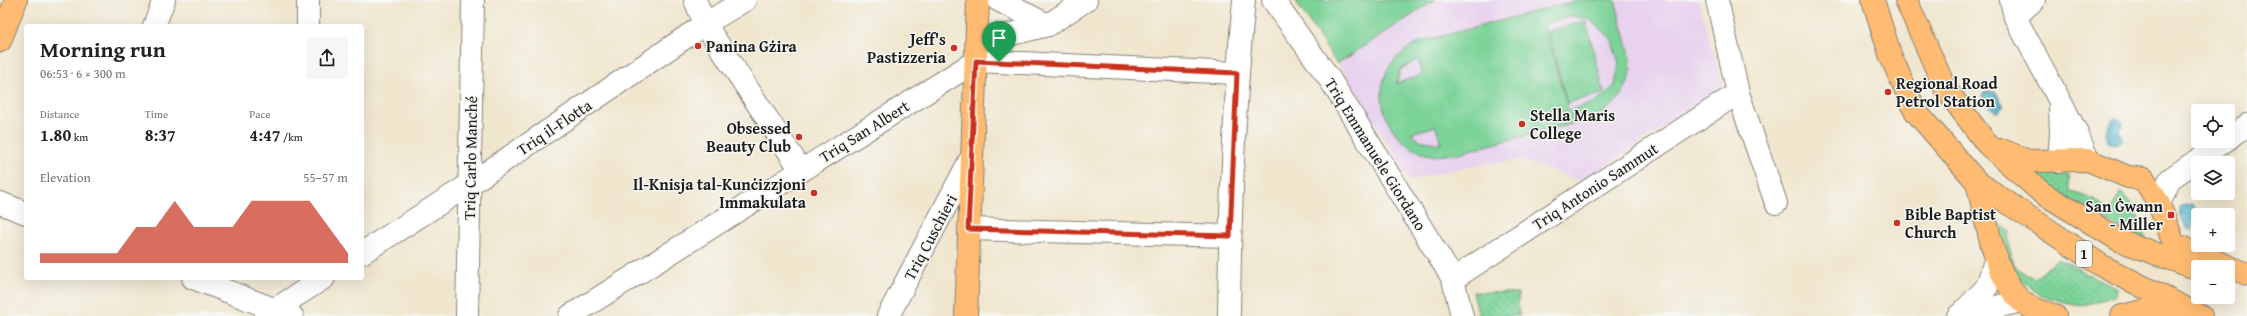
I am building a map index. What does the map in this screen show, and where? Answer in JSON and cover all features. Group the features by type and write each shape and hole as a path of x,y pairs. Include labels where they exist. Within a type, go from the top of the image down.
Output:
{"main road":[{"path":"0,41 16,0"},
{"path":"966,316 968,229 978,0"},
{"name":"1","path":"1873,0 1891,57 1916,112 1977,182 2102,266 2199,316"},
{"name":"1","path":"1906,0 1945,88 1988,144 2041,192 2119,240 2191,266"},
{"name":"1","path":"1988,144 2028,161 2088,160 2128,177 2144,179"},
{"path":"2144,179 2159,204 2174,244 2247,274"},
{"name":"1","path":"1977,182 1996,257 2007,282 2021,302"},
{"path":"2235,283 2247,287"},
{"path":"2021,302 2054,316"},
{"name":"1","path":"2122,316 2152,309 2199,316"}],"street":[{"path":"155,24 164,0"},
{"path":"308,0 308,24"},
{"name":"Triq Carlo Manché","path":"468,316 473,0"},
{"path":"694,0 705,24 801,170"},
{"name":"Triq il-Flotta","path":"364,252 470,184 705,24 745,0"},
{"path":"998,0 1048,25"},
{"path":"977,40 1004,36 1048,25 1086,0"},
{"path":"1229,316 1230,236 1237,73 1244,0"},
{"name":"Triq Emmanuele Giordano","path":"1274,0 1329,78 1453,279 1462,316"},
{"path":"1717,0 1738,93 1776,203"},
{"path":"2034,0 2013,9 2088,160"},
{"path":"999,62 1026,55 1048,25"},
{"path":"976,61 1237,73"},
{"name":"Triq San Albert","path":"570,316 976,61"},
{"name":"Triq Antonio Sammut","path":"1453,279 1738,93"},
{"path":"2059,161 2061,134 2060,102"},
{"path":"2235,134 2247,125"},
{"path":"2159,204 2170,179 2215,148"},
{"name":"Triq Cuschieri","path":"888,316 971,158"},
{"path":"2144,179 2170,179"},
{"path":"0,203 24,213"},
{"path":"968,229 1230,236"},
{"path":"1959,315 1986,287 1996,257"},
{"path":"198,280 278,314 303,285 318,280"},
{"path":"1959,315 2021,302"}],"shaded area":[{"name":"Stella Maris College","path":"1295,0 1698,0 1724,88 1582,181 1520,160 1471,166 1410,180 1346,75"}],"green space":[{"path":"1295,0 1435,0 1337,64"},
{"path":"1578,0 1615,0 1631,58 1630,79 1618,100 1598,117 1455,154 1433,156 1416,150 1404,142 1394,131 1387,118 1383,104 1382,89 1385,75 1393,62 1402,53 1420,42","holes":["1572,16 1589,19 1611,38 1619,63 1615,85 1606,94 1591,104 1568,110 1544,24","1418,59 1422,75 1397,83 1400,70","1436,126 1441,144 1419,140 1411,133"]},
{"path":"1586,21 1604,93 1567,103 1548,31"},
{"path":"2049,169 2050,174 2069,175 2070,191 2095,200 2109,212 2121,192 2135,210 2147,241 2146,242 2102,220 2039,182 2038,173"},
{"path":"1998,223 2011,232 2008,235 2013,266 2034,278 2059,258 2085,273 2116,287 2115,296 2081,306 2042,296 2025,284 2003,259"},
{"path":"1473,292 1518,293 1519,316 1479,316"}],"water":[{"path":"1989,91 1996,92 2004,106 1996,113 1982,97 1983,93"},
{"path":"2115,118 2121,121 2123,125 2119,130 2123,137 2122,141 2116,144 2108,142 2107,135 2108,126"},
{"path":"2191,204 2195,206 2195,208 2191,208 2191,230 2186,229 2180,215 2180,208 2183,205"}],"place":[{"name":"Panina Gżira","path":"698,46"},
{"name":"Jeff's Pastizzeria","path":"954,48"},
{"name":"Regional Road Petrol Station","path":"1888,92"},
{"name":"Stella Maris College","path":"1522,124"},
{"name":"Obsessed Beauty Club","path":"799,137"},
{"name":"Il-Knisja tal-Kunċizzjoni Immakulata","path":"814,193"},
{"name":"San Ġwann - Miller","path":"2171,215"},
{"name":"Bible Baptist Church","path":"1897,223"}],"route":[{"path":"976,61 999,62 1237,73 1230,236 968,229 976,61"}]}
